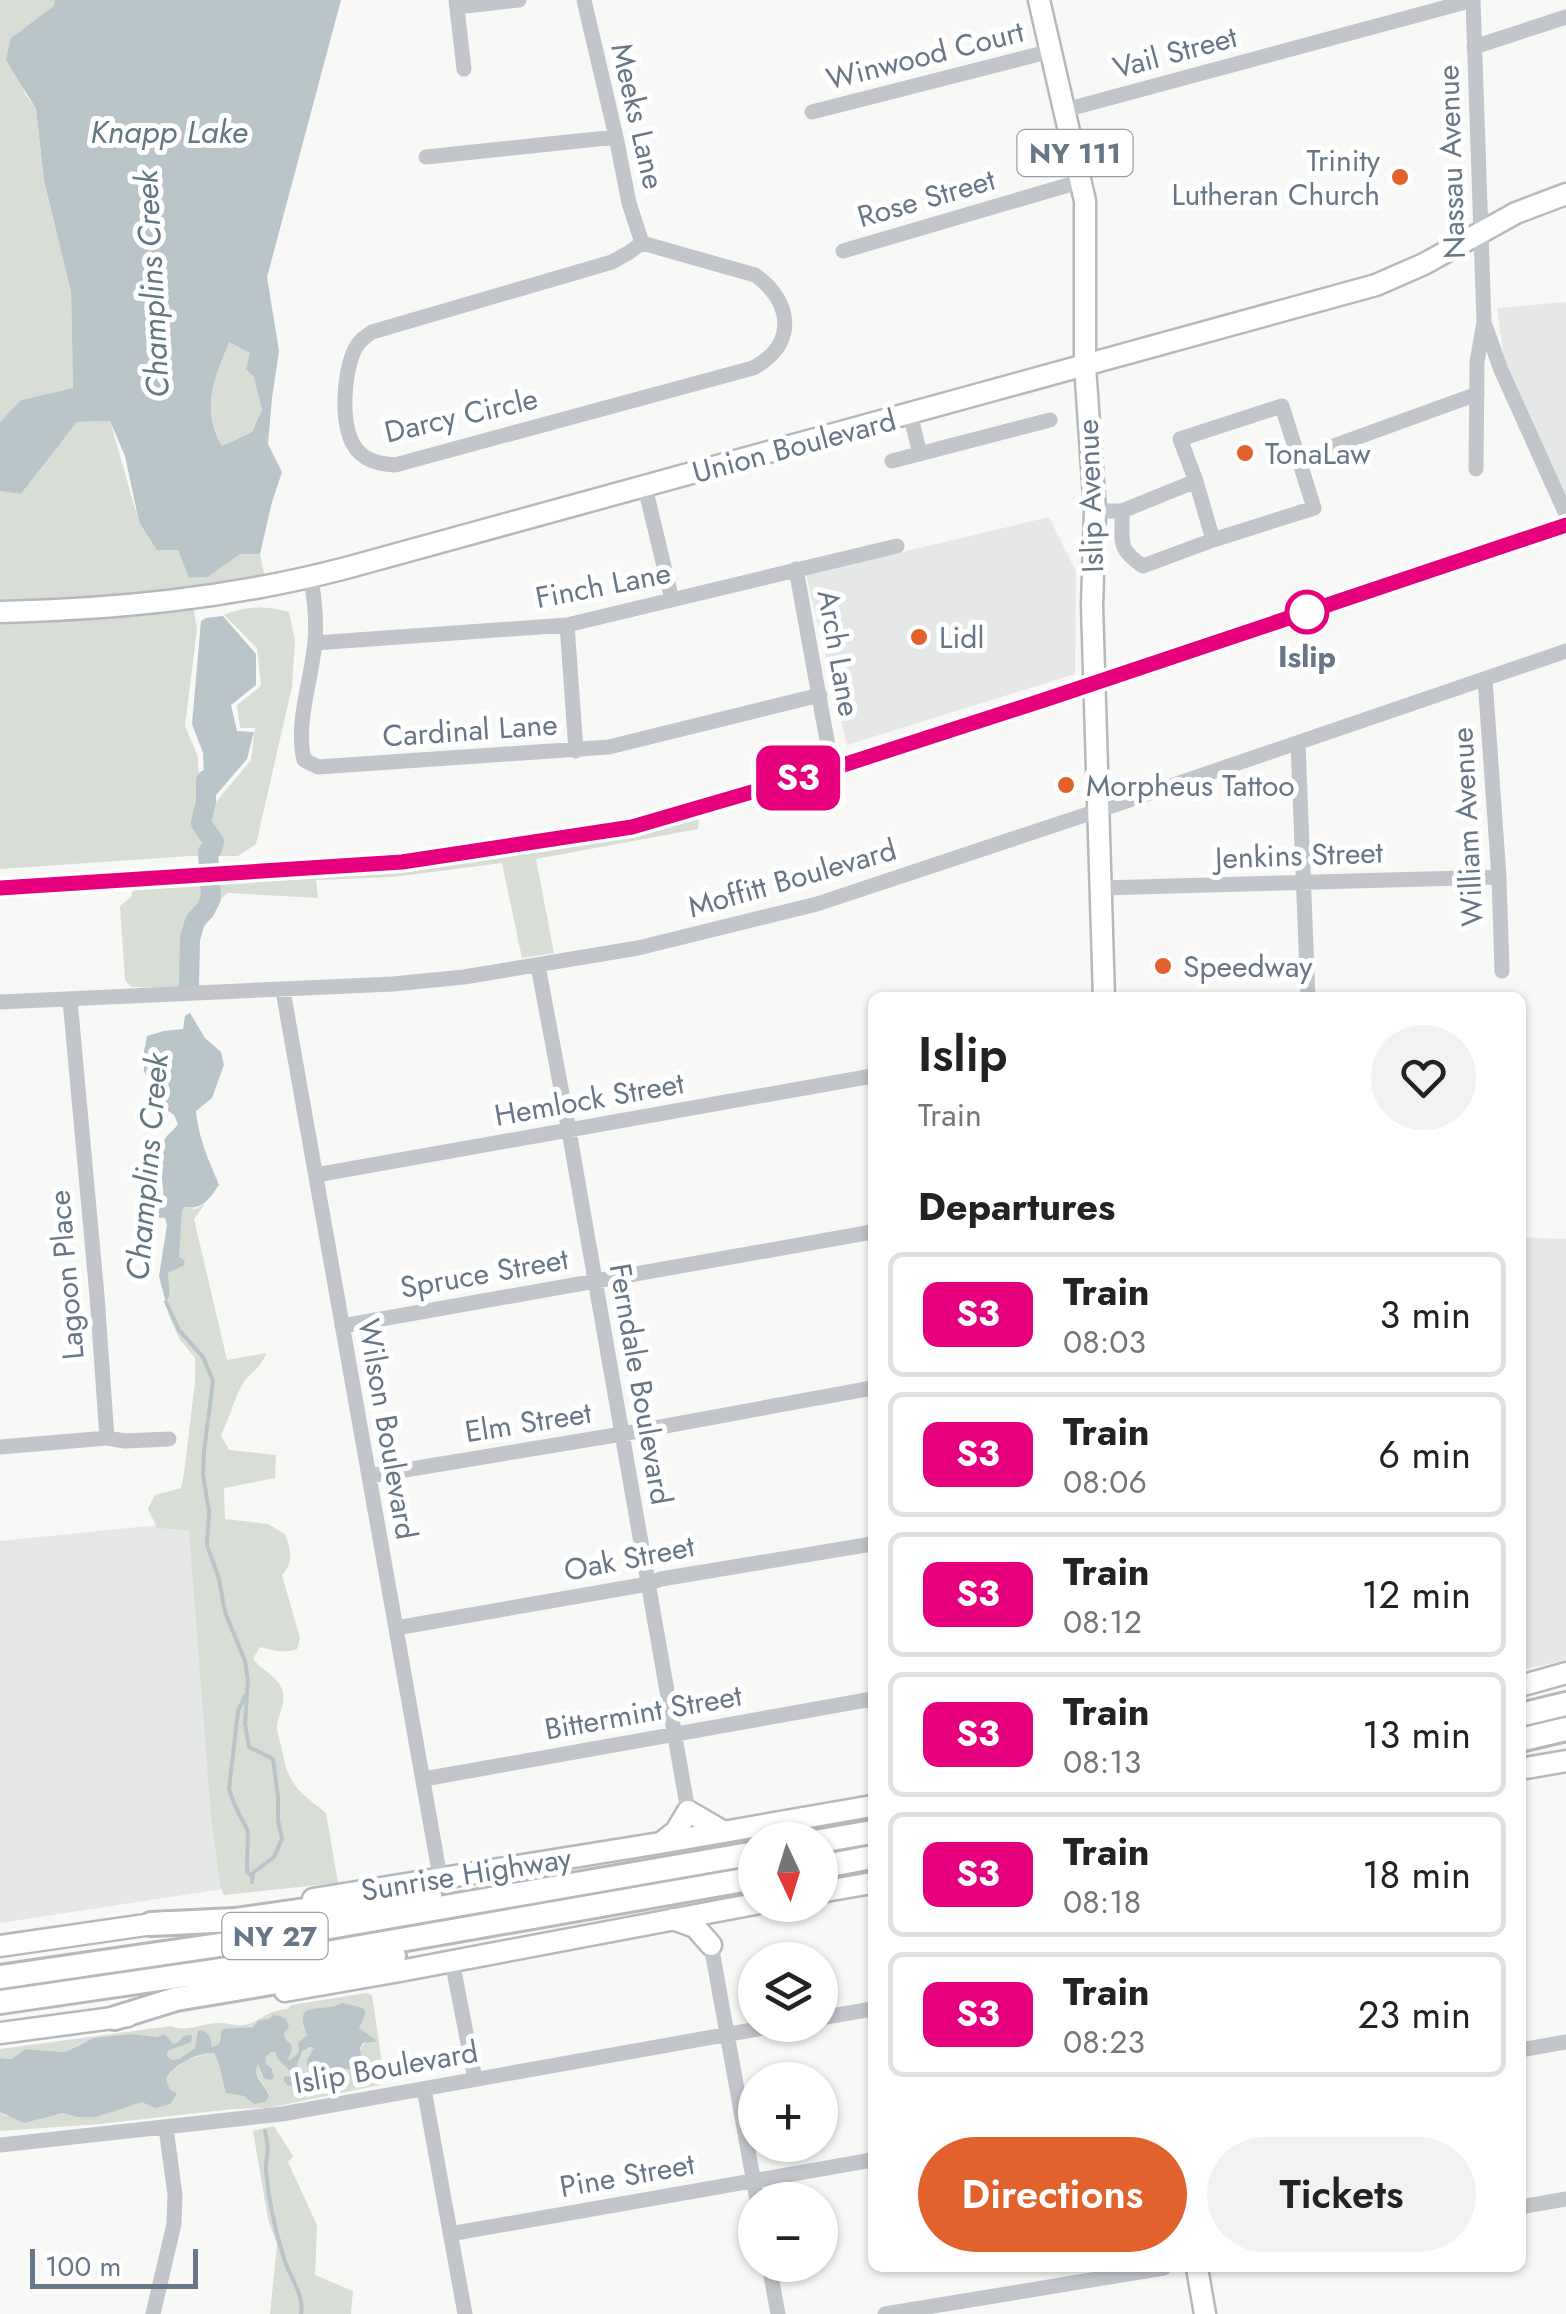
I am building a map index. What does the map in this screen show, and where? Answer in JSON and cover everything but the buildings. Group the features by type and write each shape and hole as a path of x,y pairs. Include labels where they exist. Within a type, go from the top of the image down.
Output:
{"highway":[{"path":"1526,1713 1566,1704"},
{"path":"1526,1739 1566,1730"},
{"path":"838,1838 868,1833"},
{"name":"Sunrise Highway","path":"0,1977 266,1938 738,1856"},
{"path":"838,1864 868,1858"},
{"name":"Sunrise Highway","path":"0,2002 195,1974 738,1881"},
{"path":"150,1924 235,1920 421,1897 550,1889"},
{"path":"115,2018 176,1999 289,1980 408,1952 498,1923"}],"main road":[{"name":"Islip Avenue","path":"1040,0 1085,201 1085,366 1094,521 1092,605 1104,992"},
{"name":"Union Boulevard","path":"0,612 148,604 311,577 1376,285 1424,264 1516,212 1566,194"},
{"path":"1526,1684 1566,1673"},
{"path":"1526,1768 1566,1761"},
{"name":"Sunrise Highway","path":"0,1946 868,1807"},
{"path":"660,1843 676,1830 688,1811 724,1832"},
{"path":"838,1889 868,1884"},
{"path":"0,2033 115,2018 452,1962 738,1906"},
{"path":"671,1919 695,1927 711,1945 721,1923 738,1911"},
{"path":"1198,2272 1205,2314"}],"street":[{"path":"464,70 457,3 520,0"},
{"name":"Meeks Lane","path":"584,0 629,203 642,243"},
{"name":"Nassau Avenue","path":"1473,0 1484,322 1477,374 1476,470"},
{"name":"Vail Street","path":"1065,110 1473,0"},
{"path":"1474,47 1566,17"},
{"name":"Winwood Court","path":"812,112 1051,51"},
{"path":"426,156 616,137"},
{"name":"Rose Street","path":"843,251 1082,181"},
{"name":"Darcy Circle","path":"642,243 755,275 768,284 784,314 783,339 776,351 753,368 396,465 368,459 358,450 347,428 346,396 350,364 361,339 372,332 612,262 642,243"},
{"name":"Nassau Avenue","path":"1484,322 1501,370 1566,514"},
{"path":"1477,374 1501,370"},
{"path":"1328,448 1477,394"},
{"path":"1122,510 1123,546 1128,556 1144,566 1314,508 1282,406 1180,438 1213,540"},
{"path":"910,414 920,454"},
{"path":"892,461 1050,420"},
{"path":"1094,521 1196,481"},
{"path":"645,486 672,600"},
{"path":"1094,521 1123,530"},
{"name":"Finch Lane","path":"315,642 567,625 897,546"},
{"name":"Arch Lane","path":"796,569 828,746"},
{"name":"Cardinal Lane","path":"311,577 315,642 300,744 304,760 318,767 609,747 820,695"},
{"path":"567,625 576,751"},
{"name":"Moffitt Boulevard","path":"0,1002 283,990 464,977 638,948 817,904 1566,650"},
{"name":"William Avenue","path":"1486,679 1502,971"},
{"path":"1298,742 1308,992"},
{"name":"Jenkins Street","path":"1100,888 1499,877"},
{"name":"Ferndale Boulevard","path":"538,966 688,1811"},
{"name":"Wilson Boulevard","path":"283,990 440,1877"},
{"name":"Lagoon Place","path":"70,1000 107,1438"},
{"name":"Hemlock Street","path":"316,1176 868,1077"},
{"name":"Spruce Street","path":"342,1326 868,1233"},
{"name":"Elm Street","path":"368,1476 868,1389"},
{"path":"0,1447 107,1438 170,1439"},
{"name":"Oak Street","path":"396,1628 868,1545"},
{"name":"Bittermint Street","path":"424,1779 868,1700"},
{"path":"711,1945 753,2181"},
{"path":"452,1962 475,2079"},
{"path":"838,2015 868,2010"},
{"name":"Islip Boulevard","path":"0,2146 282,2114 738,2032"},
{"path":"1526,2049 1566,2042"},
{"path":"424,2089 465,2314"},
{"path":"153,2314 174,2224 175,2196 166,2128"},
{"name":"Pine Street","path":"450,2234 868,2161"},
{"path":"1526,2206 1566,2199"},
{"path":"886,2314 1140,2272"},
{"path":"772,2282 778,2314"}],"shaded area":[{"path":"0,0 55,0 55,6 11,38 25,94 36,109 44,182 71,292 73,388 21,400 0,422"},
{"path":"1566,302 1566,501 1504,359 1497,308"},
{"path":"229,341 250,353 262,410 252,432 222,446 211,406"},
{"path":"110,421 139,522 178,550 190,578 208,577 240,554 260,554 264,573 244,591 192,599 197,629 185,726 198,757 199,805 211,808 251,760 255,728 240,728 237,705 261,686 257,648 224,615 256,608 289,612 295,640 292,687 256,844 238,856 0,869 0,491 21,494 77,422"},
{"path":"1049,517 1076,571 1075,674 847,745 806,575"},
{"path":"699,817 698,829 536,859 554,953 522,958 502,863 393,877 316,880 318,898 228,893 205,924 195,988 131,987 125,980 120,906 131,897 134,884 417,865 595,840"},
{"path":"205,1204 194,1219 227,1360 266,1353 241,1387 221,1435 229,1450 276,1455 275,1478 224,1488 225,1519 268,1524 285,1534 287,1540 290,1561 282,1575 300,1638 297,1649 260,1647 253,1659 276,1679 283,1692 277,1726 285,1762 296,1787 326,1813 338,1883 224,1895 220,1885 189,1530 157,1528 148,1509 155,1495 181,1488 184,1474 195,1358 179,1338 169,1316 168,1273 183,1266 179,1257 181,1210"},
{"path":"1526,1237 1566,1239 1566,1660 1526,1669"},
{"path":"198,1521 223,1889 0,1923 0,1541"},
{"path":"372,1995 384,2077 380,2085 268,2108 0,2131 0,2112 6,2116 62,2113 96,2117 170,2091 166,2079 175,2069 214,2053 226,2093 243,2096 254,2104 269,2095 256,2068 257,2063 260,2068 266,2064 271,2052 277,2052 300,2076 288,2086 304,2075 297,2063 308,2048 314,2047 311,2064 319,2061 319,2074 344,2072 347,2068 358,2073 363,2069 362,2047 375,2039 358,2028 366,2014 323,2008 303,2026 307,2035 290,2060 284,2034 269,2019 220,2035 219,2044 212,2047 199,2031 195,2048 172,2061 168,2051 178,2047 178,2043 132,2034 82,2043 65,2052 25,2049 12,2059 0,2058 0,2049 171,2026 242,2025 291,2005"},
{"path":"274,2126 293,2156 288,2162 317,2225 315,2275 353,2291 351,2314 270,2314 277,2245 268,2219 253,2131"}],"water":[{"name":"Knapp Lake","path":"55,0 341,0 267,277 279,351 268,444 282,472 260,554 240,554 208,577 189,578 178,550 157,550 139,522 125,456 110,421 77,422 21,494 0,491 0,422 21,400 73,388 71,292 44,181 36,109 6,60 11,38 54,6","holes":["229,342 250,353 246,369 254,377 262,410 252,432 222,446 212,419 215,381"]},
{"path":"223,616 256,654 256,685 231,705 237,731 254,732 247,759 205,808 203,753 192,724 201,621"},
{"path":"190,1013 205,1038 221,1052 224,1065 212,1098 196,1111 219,1185 205,1202 182,1210 179,1257 185,1261 168,1273 170,1294 166,1303 159,1276 167,1225 165,1218 154,1217 163,1203 163,1143 178,1124 174,1115 160,1105 144,1071 144,1051 147,1036 183,1029 185,1016"},
{"path":"342,2003 363,2008 366,2013 359,2028 376,2042 363,2043 360,2048 363,2069 359,2074 347,2068 333,2082 319,2081 319,2061 307,2068 314,2048 310,2047 302,2052 297,2063 307,2079 288,2086 283,2080 285,2076 298,2076 277,2058 276,2052 271,2052 266,2064 274,2078 264,2078 258,2064 256,2069 269,2096 265,2102 254,2104 243,2096 226,2093 214,2053 187,2060 174,2069 166,2079 170,2090 177,2094 170,2104 155,2108 142,2102 96,2117 62,2113 24,2123 0,2112 0,2058 12,2059 25,2049 65,2052 94,2038 132,2034 165,2034 173,2044 192,2035 191,2042 168,2051 172,2060 195,2048 198,2031 210,2036 212,2047 219,2044 222,2029 252,2027 273,2015 284,2018 288,2024 284,2034 291,2044 290,2060 307,2035 303,2023 306,2012"}],"waterway":[{"name":"Champlins Creek","path":"189,985 190,938 195,921 211,898 208,852 214,842 201,823 206,780"},
{"name":"Champlins Creek","path":"166,1302 179,1330 203,1357 213,1381 203,1474 209,1512 207,1545 225,1612 245,1661 249,1747 273,1759 282,1839 274,1857 253,1873 252,1882"},
{"path":"245,1696 238,1711 229,1789 248,1831 247,1872 253,1877"},
{"name":"Champlins Creek","path":"265,2131 272,2213 285,2262 301,2299 301,2314"}],"railway":[{"path":"0,888 402,861 632,827 1095,683 1566,525"}],"train":[{"name":"S3","path":"0,888 402,862 632,827 834,768 1566,525"}],"place":[{"name":"Trinity Lutheran Church","path":"1400,177"},
{"name":"TonaLaw","path":"1245,453"},
{"name":"Islip","path":"1307,612"},
{"name":"Lidl","path":"919,637"},
{"name":"Morpheus Tattoo","path":"1066,785"},
{"name":"Speedway","path":"1163,966"}]}
